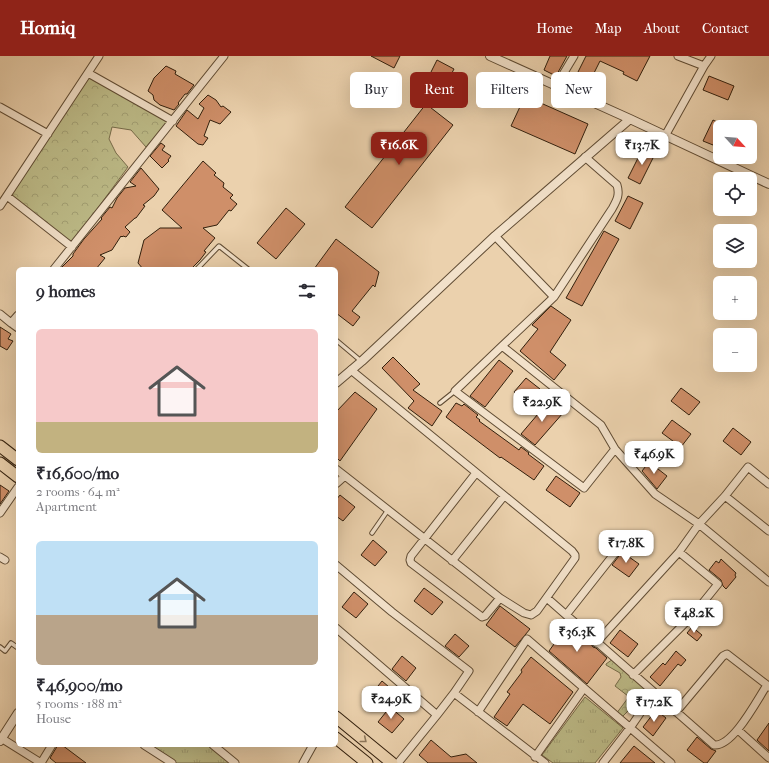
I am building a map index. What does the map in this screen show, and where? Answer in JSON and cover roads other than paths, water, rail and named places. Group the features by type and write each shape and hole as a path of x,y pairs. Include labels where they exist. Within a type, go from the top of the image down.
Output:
{"main road":[{"path":"0,446 16,458"},
{"path":"0,463 16,475"},
{"path":"338,719 392,763"},
{"path":"338,740 367,763"}],"street":[{"path":"0,206 100,56"},
{"path":"56,267 224,56"},
{"path":"490,56 551,84"},
{"path":"564,72 574,56"},
{"path":"678,56 704,66"},
{"path":"664,136 711,56"},
{"path":"88,72 173,121"},
{"path":"0,107 48,134"},
{"path":"605,108 769,184"},
{"path":"338,382 494,236 630,119"},
{"path":"585,157 617,185 619,197 554,297 455,391 584,488 615,449"},
{"path":"7,196 72,247"},
{"path":"494,236 554,297"},
{"path":"0,314 16,327"},
{"path":"11,323 16,317"},
{"path":"502,346 601,425 615,449 655,494 700,524 769,582"},
{"path":"338,471 500,598 524,613 531,615 538,611 548,599 575,558 572,551 351,370"},
{"path":"596,643 679,552 700,524 748,468 769,484"},
{"path":"476,473 411,556 410,560 411,563 478,616 485,616 500,598"},
{"path":"338,482 345,476"},
{"path":"0,513 16,489"},
{"path":"452,560 504,496"},
{"path":"725,496 769,530"},
{"path":"566,615 626,539"},
{"path":"633,675 693,615 718,584 679,552"},
{"path":"338,567 392,612 469,671 454,693 398,763"},
{"path":"548,599 596,643 714,745 725,742 738,730 768,686 727,654 722,656 676,712"},
{"path":"338,630 437,715"},
{"path":"478,712 527,639 672,763"},
{"path":"535,757 584,688"},
{"path":"454,693 535,757 545,763"},
{"path":"603,763 630,728 654,693"},
{"path":"16,716 1,740 41,763 51,747"},
{"path":"738,730 769,758"},
{"path":"147,747 172,763"},
{"path":"215,747 235,763"},
{"path":"303,763 312,747"}],"lane":[{"path":"199,267 219,246 245,267"},
{"path":"338,342 362,361"},
{"path":"440,403 455,391"},
{"path":"372,533 388,510"},
{"path":"0,647 6,651 11,643 16,647"}]}
